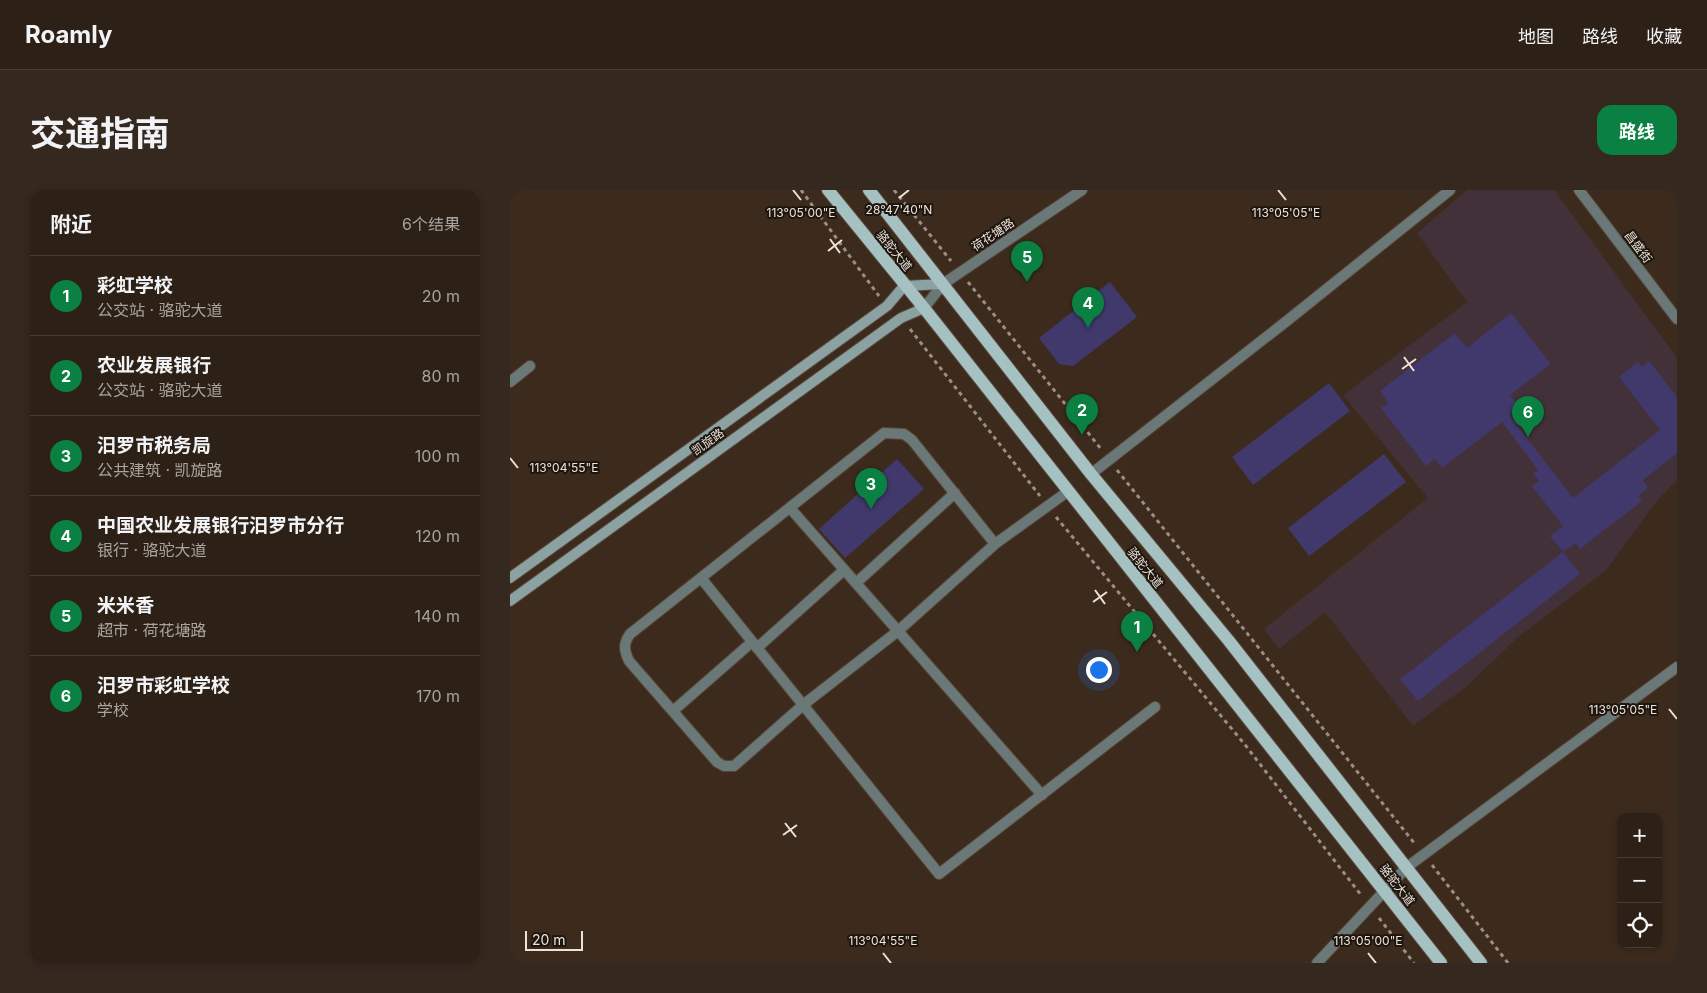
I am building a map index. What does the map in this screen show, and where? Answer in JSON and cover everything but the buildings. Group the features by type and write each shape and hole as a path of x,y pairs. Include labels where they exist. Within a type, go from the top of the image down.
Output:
{"main road":[{"name":"骆驼大道","path":"828,190 904,286 924,308 1067,492 1441,963"},
{"name":"骆驼大道","path":"869,190 1091,474 1230,641 1480,963"}],"street":[{"name":"荷花塘路","path":"924,308 943,284 1082,190"},
{"path":"1091,474 1108,458 1303,308 1450,190"},
{"name":"昌盛街","path":"1579,190 1677,319"},
{"path":"510,578 886,306 904,286 943,284"},
{"name":"凯旋路","path":"510,601 901,318 924,308"},
{"path":"510,382 530,366"},
{"path":"995,544 912,440 904,434 884,433 630,634 624,642 628,661 717,762 724,766 734,766 803,705 898,631 995,544 1067,492"},
{"path":"856,583 955,493"},
{"path":"790,508 1042,795"},
{"path":"672,711 755,645 844,570"},
{"path":"701,578 939,874 1155,707"},
{"path":"1317,963 1407,867 1677,667"}],"path":[{"path":"801,190 886,306"},
{"path":"894,190 1508,963"},
{"path":"901,318 1047,505 1246,746 1414,963"}],"shaded area":[{"path":"1467,190 1554,190 1677,358 1677,480 1655,503 1607,569 1517,638 1467,686 1413,726 1325,612 1279,649 1264,629 1428,498 1343,395 1467,302 1417,233"}],"place":[{"name":"米米香","path":"1027,282"},
{"name":"中国农业发展银行汨罗市分行","path":"1088,328"},
{"name":"农业发展银行","path":"1082,435"},
{"name":"汨罗市彩虹学校","path":"1528,437"},
{"name":"汨罗市税务局","path":"871,509"},
{"name":"彩虹学校","path":"1137,652"}]}
